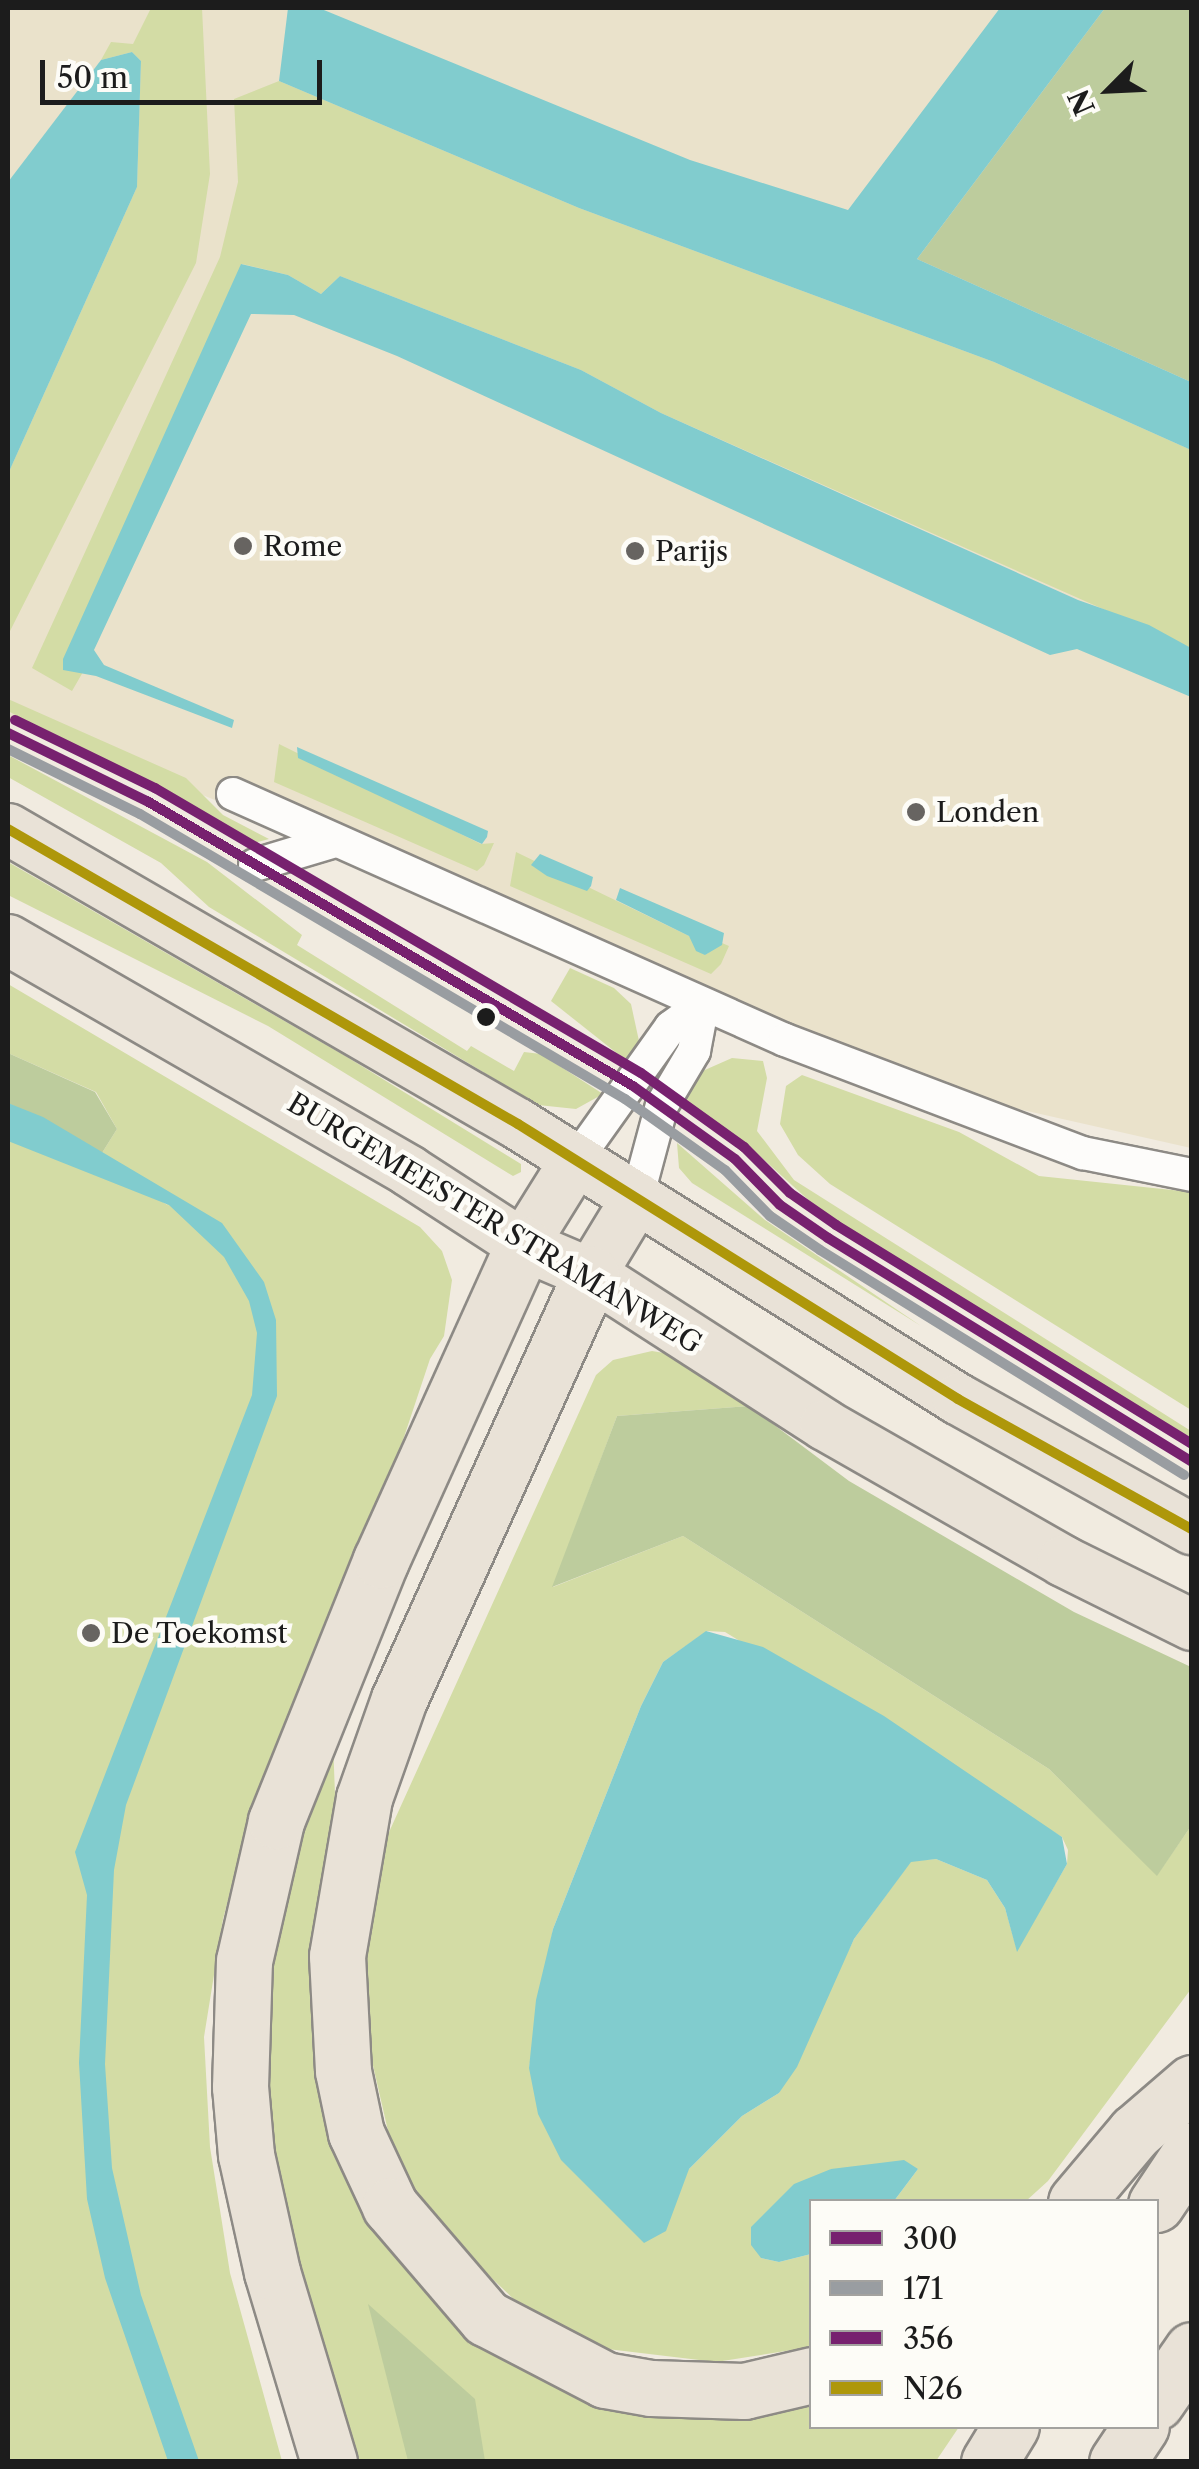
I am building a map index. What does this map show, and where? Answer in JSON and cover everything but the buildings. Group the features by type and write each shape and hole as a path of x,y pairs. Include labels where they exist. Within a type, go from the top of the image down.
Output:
{"highway":[{"path":"329,2462 272,2272 246,2155 239,2006 246,1944 276,1821 381,1560 523,1245"},
{"path":"591,1274 406,1683 364,1798 337,1956 344,2070 356,2134 390,2206 486,2318 590,2373 651,2388 744,2390 809,2376"},
{"path":"1079,2199 1135,2132 1192,2083"},
{"path":"1159,2200 1192,2150"},
{"path":"1159,2398 1192,2350"},
{"path":"989,2462 1010,2429"},
{"path":"1117,2462 1138,2429"}],"main road":[{"path":"8,829 576,1160 958,1400 1192,1529"},
{"name":"BURGEMEESTER STRAMANWEG","path":"8,940 392,1161 523,1245 591,1274 825,1425 1063,1561 1192,1625"},
{"path":"523,1245 576,1160"},
{"path":"591,1274 637,1198"}],"street":[{"path":"234,794 703,1004 1082,1154 1192,1175"},
{"path":"256,865 335,841"},
{"path":"576,1160 671,1027 703,1004"},
{"path":"637,1198 662,1105 694,1051 703,1004"}],"shaded area":[{"path":"8,8 1191,8 1191,1148 943,1092 8,717"}],"green space":[{"path":"151,8 202,8 210,174 196,263 8,635 8,474 137,187 141,61 132,52 101,60 111,42 133,44"},
{"path":"1105,8 1191,8 1191,382 917,259"},
{"path":"279,81 579,208 994,362 1191,450 1191,648 661,413 581,370 340,276 321,294 288,275 242,264 83,672 72,691 32,668 220,257 238,182 234,99"},
{"path":"8,699 186,778 223,815 269,839 254,843 8,711"},
{"path":"279,744 481,844 494,843 484,865 477,871 274,782"},
{"path":"8,755 207,862 302,935 297,945 467,1051 471,1046 514,1071 524,1052 541,1054 603,1094 576,1109 538,1105 209,907 161,863 8,777"},
{"path":"516,852 689,936 705,955 722,943 729,946 721,964 711,974 510,886"},
{"path":"8,862 347,1057 521,1164 521,1172 513,1176 268,1026 8,895"},
{"path":"570,968 614,988 631,1004 639,1041 628,1062 551,1001"},
{"path":"8,984 420,1227 442,1251 452,1280 444,1336 430,1359 382,1503 254,1804 223,1919 204,2037 210,2147 230,2273 282,2461 8,2461 8,1127 114,1171 169,1206 102,1153 117,1129 96,1092 8,1053"},
{"path":"8,1053 95,1092 117,1129 102,1153 8,1103"},
{"path":"732,1058 763,1061 767,1078 757,1131 794,1180 1191,1431 1191,1438 824,1214 742,1140 683,1099 698,1073"},
{"path":"802,1075 959,1132 1039,1176 1191,1192 1191,1410 830,1184 798,1155 780,1124 786,1086"},
{"path":"677,1143 765,1220 921,1326 692,1183 679,1168"},
{"path":"652,1351 670,1354 749,1406 617,1416 553,1587 683,1536 1049,1769 1157,1875 1191,1826 1191,1989 1048,2181 1028,2199 896,2199 918,2169 831,2169 761,2258 779,2262 809,2254 809,2347 716,2362 599,2348 520,2305 444,2233 394,2157 366,2035 367,1925 385,1841 596,1375 613,1360","holes":["707,1631 725,1632 1062,1837 1068,1850 1067,1864 1017,1950 1005,1908 987,1880 936,1859 911,1861 854,1939 779,2093 742,2116 689,2169 529,2068 553,1929 641,1706 663,1662"]},
{"path":"749,1406 849,1481 1074,1612 1191,1667 1191,1826 1157,1876 1049,1769 683,1536 552,1587 617,1416"},
{"path":"333,1741 336,1821 321,1996 463,2320 809,2403 809,2429 958,2429 936,2461 339,2461 263,2165 262,1954"},
{"path":"368,2304 475,2399 485,2461 408,2461"}],"water":[{"path":"288,8 319,8 690,160 848,210 1000,8 1105,8 917,259 1191,382 1191,450 994,362 579,208 279,81"},
{"path":"132,52 141,61 137,187 8,474 8,182 101,60"},
{"path":"241,264 288,275 321,294 340,276 581,370 661,413 1078,600 1149,625 1191,648 1191,697 1077,649 1050,655 397,356 294,315 251,314 94,650 104,665 234,720 232,728 96,676 63,670 63,659"},
{"path":"297,747 488,831 487,837 482,844 298,758"},
{"path":"540,854 593,877 591,886 587,891 547,876 531,865"},
{"path":"620,888 724,933 722,945 705,955 696,951 689,936 616,900"},
{"path":"8,1103 43,1117 222,1223 264,1282 276,1320 277,1396 126,1805 114,1870 105,2064 112,2168 141,2295 199,2461 168,2461 105,2278 87,2199 79,2063 87,1895 75,1852 252,1395 257,1333 249,1301 224,1257 169,1205 8,1141"},
{"path":"706,1631 763,1647 884,1716 1062,1837 1067,1864 1017,1952 1005,1908 987,1880 936,1859 911,1862 854,1939 797,2067 779,2093 742,2116 689,2169 666,2231 644,2243 561,2160 538,2114 529,2068 536,2000 553,1929 641,1706 663,1662"},
{"path":"904,2160 918,2169 896,2199 809,2199 809,2254 779,2262 761,2258 751,2245 751,2227 794,2184 831,2169"}],"transit line":[{"name":"356","path":"15,720 155,788 641,1073 744,1147 790,1193 836,1225 1192,1444"},
{"name":"300","path":"8,733 147,801 633,1086 735,1159 780,1205 828,1238 1192,1462"},
{"name":"171","path":"8,749 140,814 625,1099 725,1170 770,1216 820,1250 1184,1475"},
{"name":"N26","path":"8,829 518,1124 958,1399 1192,1529"}],"place":[{"name":"Rome","path":"243,546"},
{"name":"Parijs","path":"635,551"},
{"name":"Londen","path":"916,812"},
{"name":"De Toekomst","path":"91,1633"}]}
